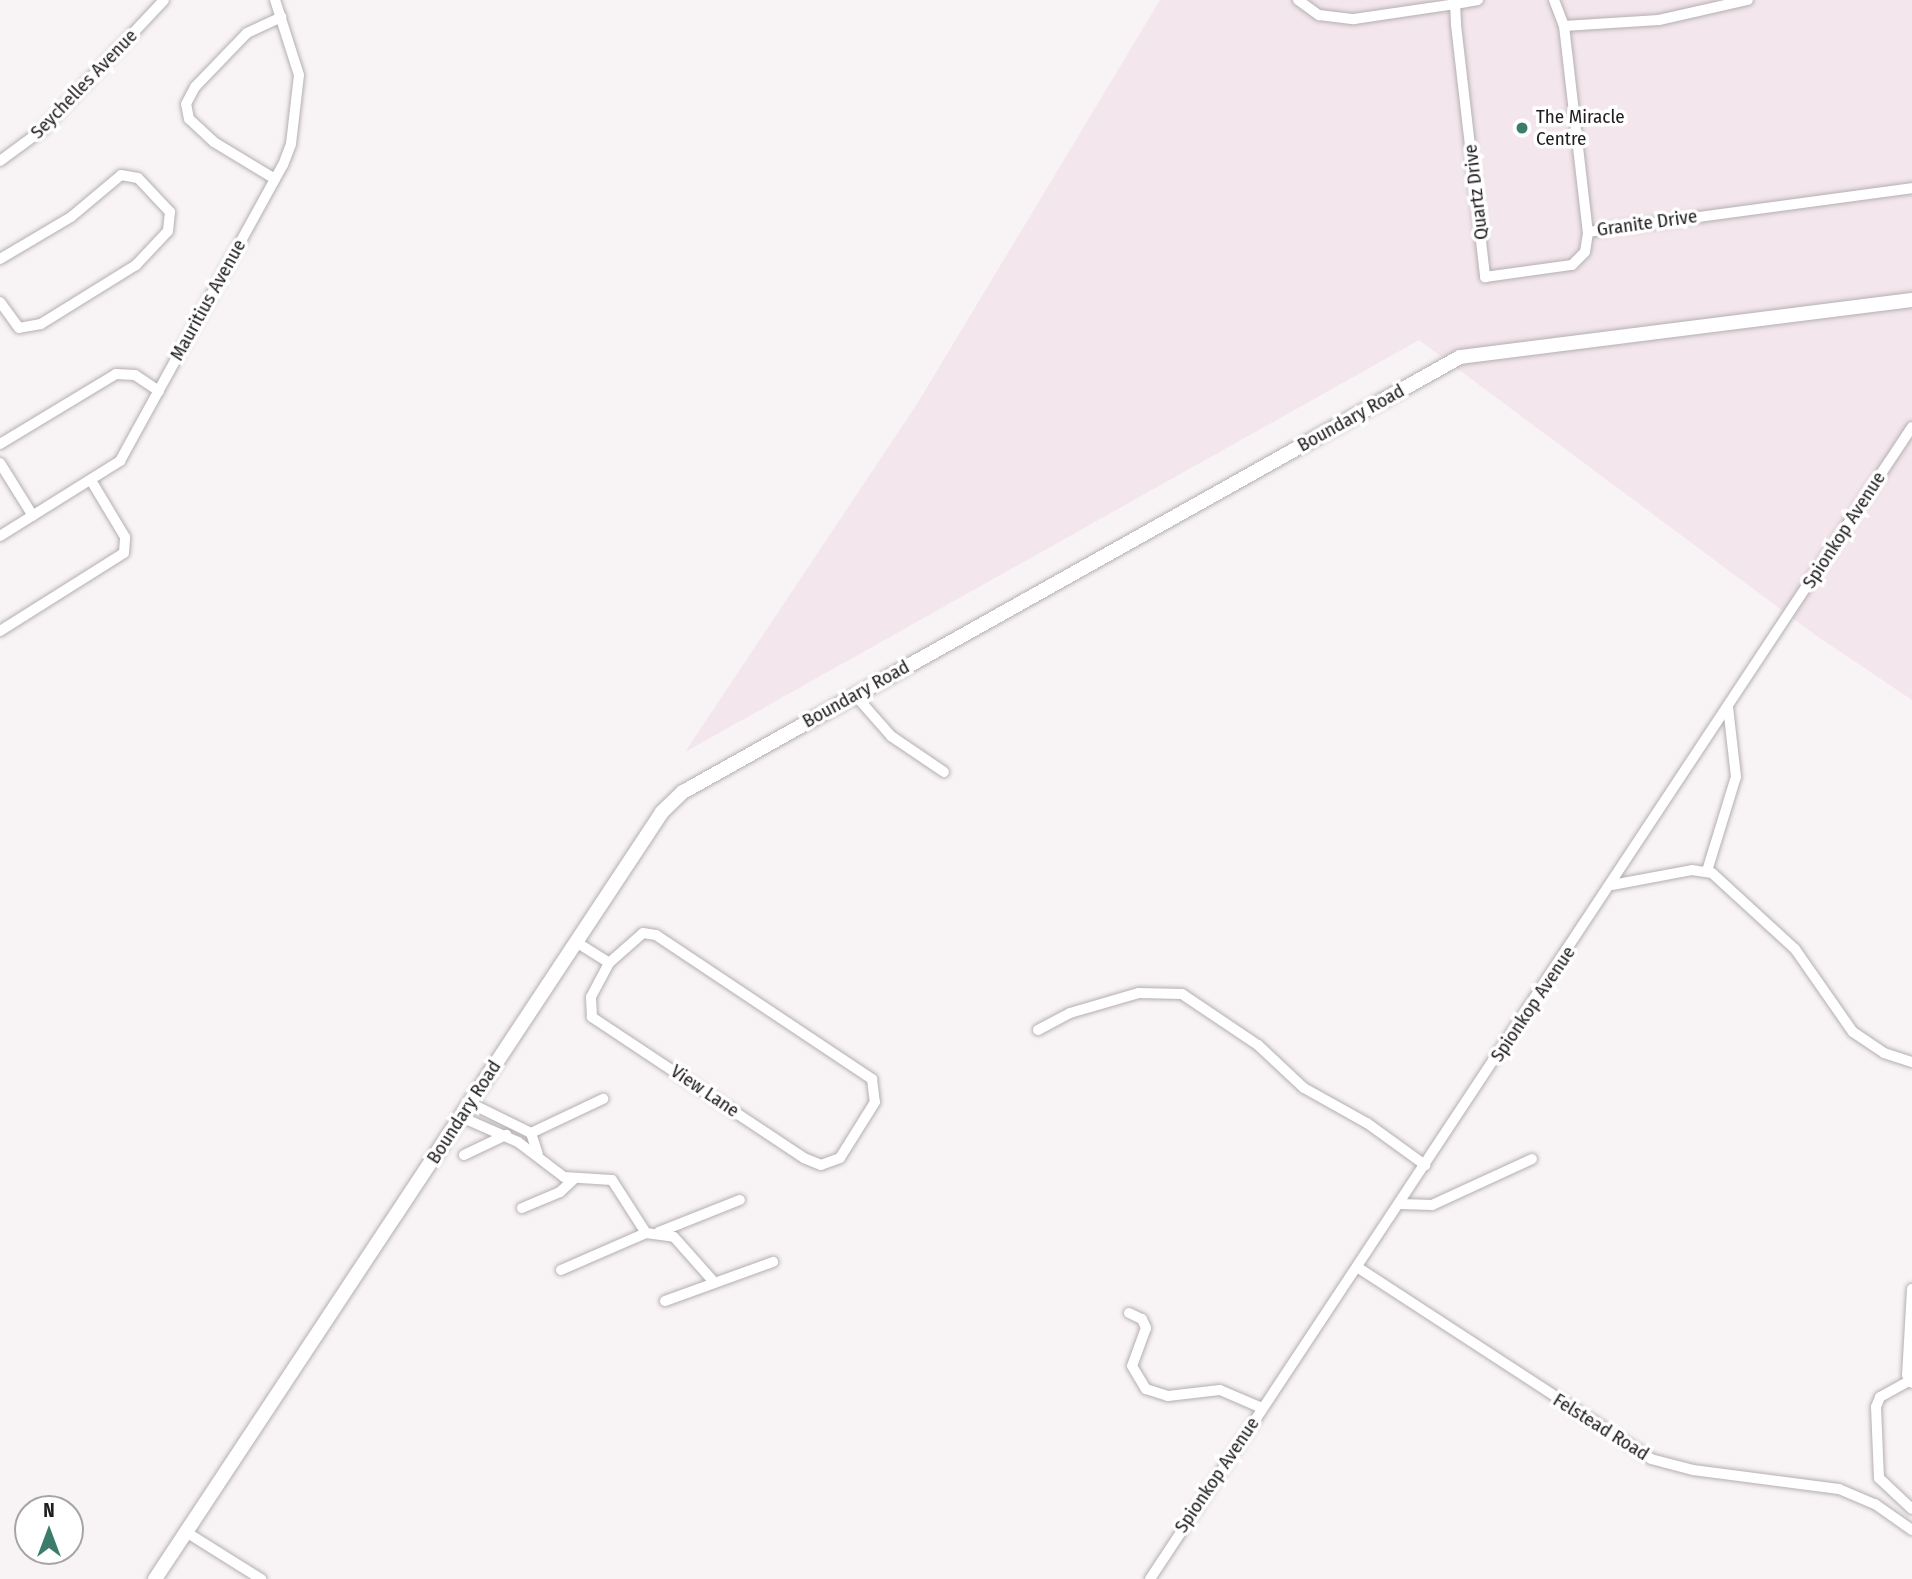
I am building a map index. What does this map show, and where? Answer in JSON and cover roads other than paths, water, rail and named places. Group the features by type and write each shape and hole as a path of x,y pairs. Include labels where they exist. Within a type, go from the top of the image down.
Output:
{"street":[{"name":"Seychelles Avenue","path":"0,161 42,130 163,0"},
{"name":"Mauritius Avenue","path":"0,536 92,482 120,461 275,178 289,150 299,80 275,0"},
{"path":"1298,0 1319,15 1354,19 1478,0"},
{"path":"1555,0 1564,26 1659,20 1748,0"},
{"name":"Quartz Drive","path":"1455,5 1485,277 1572,265 1585,252 1588,232"},
{"path":"275,178 205,134 189,119 186,104 195,87 247,33 282,17"},
{"name":"Granite Drive","path":"1564,26 1588,232 1912,188"},
{"path":"0,259 71,217 121,174 138,177 170,212 168,232 136,265 41,324 19,328 0,302"},
{"name":"Boundary Road","path":"155,1579 673,799 1460,357 1912,300"},
{"path":"0,444 116,373 135,375 159,391"},
{"name":"Spionkop Avenue","path":"1150,1579 1612,885 1912,427"},
{"path":"0,463 33,516"},
{"path":"0,631 124,553 125,537 92,482"},
{"path":"855,695 891,736 944,772"},
{"path":"1707,871 1736,777 1728,707"},
{"path":"1612,885 1707,871 1795,949 1853,1032 1884,1053 1912,1062"},
{"name":"View Lane","path":"639,934 656,935 872,1079 876,1097 865,1132 836,1160 821,1165 804,1158 592,1017 591,997 609,963 639,934"},
{"path":"576,942 609,963"},
{"path":"1038,1030 1070,1013 1139,993 1182,994 1258,1045 1304,1088 1367,1123 1425,1165"},
{"path":"470,1103 512,1127 531,1133 603,1099"},
{"path":"461,1117 538,1154 560,1174 573,1180 612,1180 646,1234"},
{"path":"464,1155 503,1138 512,1127"},
{"path":"531,1133 538,1154"},
{"path":"1400,1204 1432,1205 1532,1159"},
{"path":"522,1208 560,1192 573,1180"},
{"path":"561,1270 646,1234 659,1232 740,1200"},
{"path":"659,1232 678,1241 714,1282"},
{"path":"665,1301 773,1262"},
{"name":"Felstead Road","path":"1357,1267 1651,1459 1693,1470 1839,1489 1875,1504 1912,1530"},
{"path":"1912,1289 1910,1382 1880,1397 1876,1406 1879,1478 1912,1509"},
{"path":"1129,1313 1142,1319 1146,1328 1132,1366 1146,1389 1168,1396 1220,1390 1262,1408"},
{"path":"186,1532 261,1579"}],"place":[{"name":"The Miracle Centre","path":"1522,128"}]}
